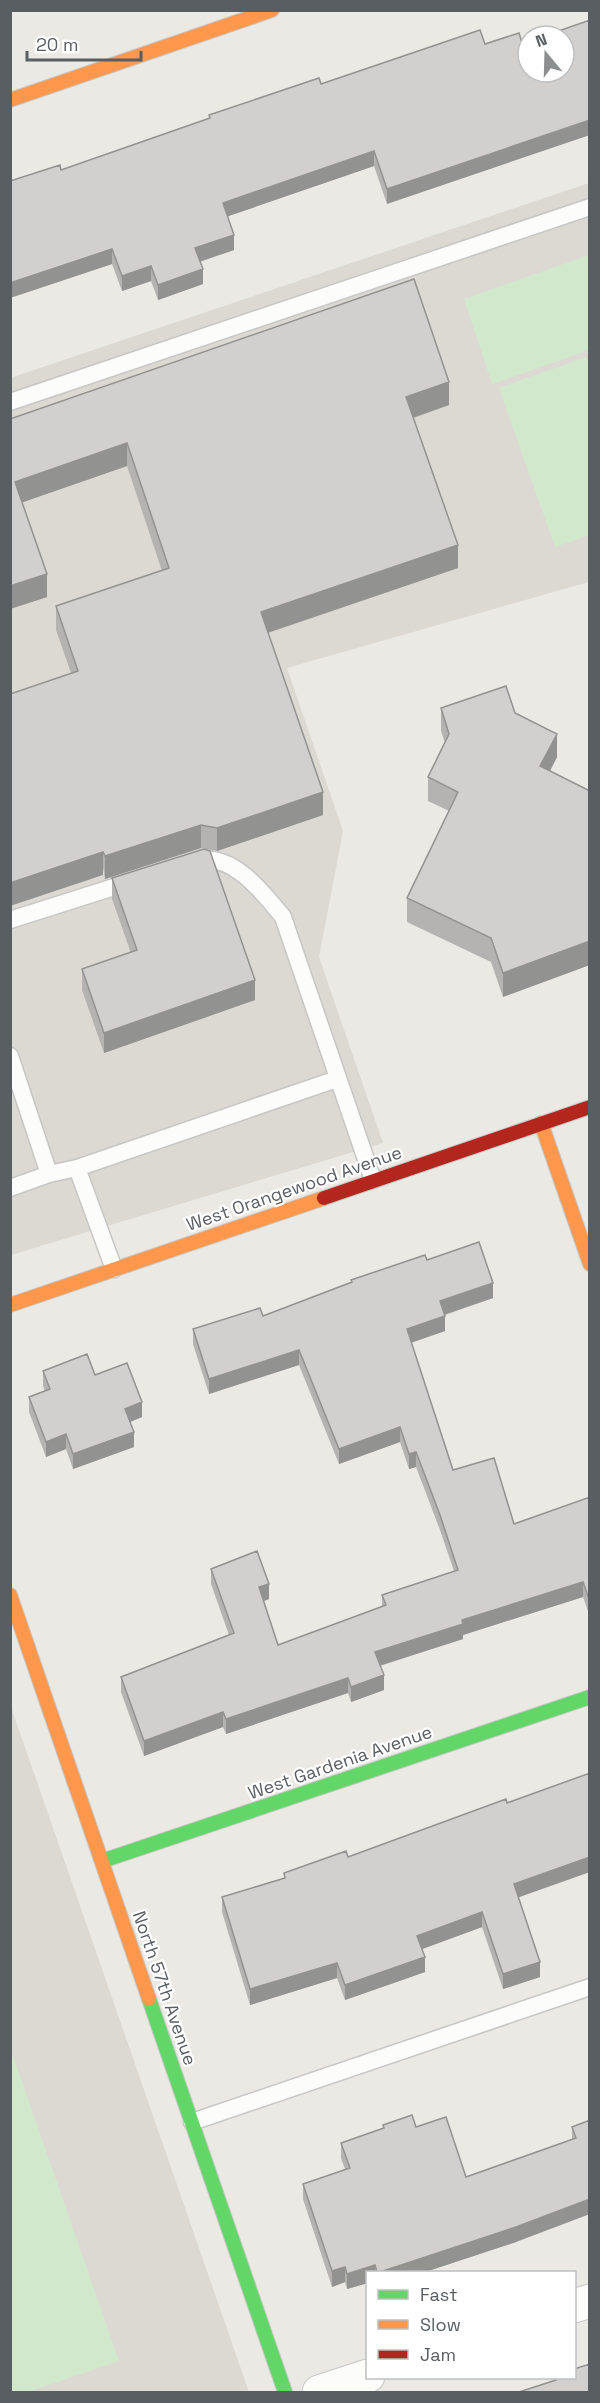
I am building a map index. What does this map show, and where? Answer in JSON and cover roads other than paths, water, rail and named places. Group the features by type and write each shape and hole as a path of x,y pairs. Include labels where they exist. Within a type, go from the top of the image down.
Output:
{"street":[{"path":"10,100 272,10"},
{"name":"West Orangewood Avenue","path":"10,1305 590,1107"},
{"path":"541,1123 590,1264"},
{"name":"North 57th Avenue","path":"10,1595 285,2392"},
{"name":"West Gardenia Avenue","path":"102,1861 590,1697"},
{"path":"319,2392 366,2377"}],"lane":[{"path":"10,402 590,207"},
{"path":"181,865 204,858 234,868 257,885 283,917 373,1180"},
{"path":"10,921 147,876"},
{"path":"10,1056 49,1174"},
{"path":"10,1188 49,1174 77,1168 337,1078"},
{"path":"77,1168 114,1269"},
{"path":"192,2122 590,1987"}]}
